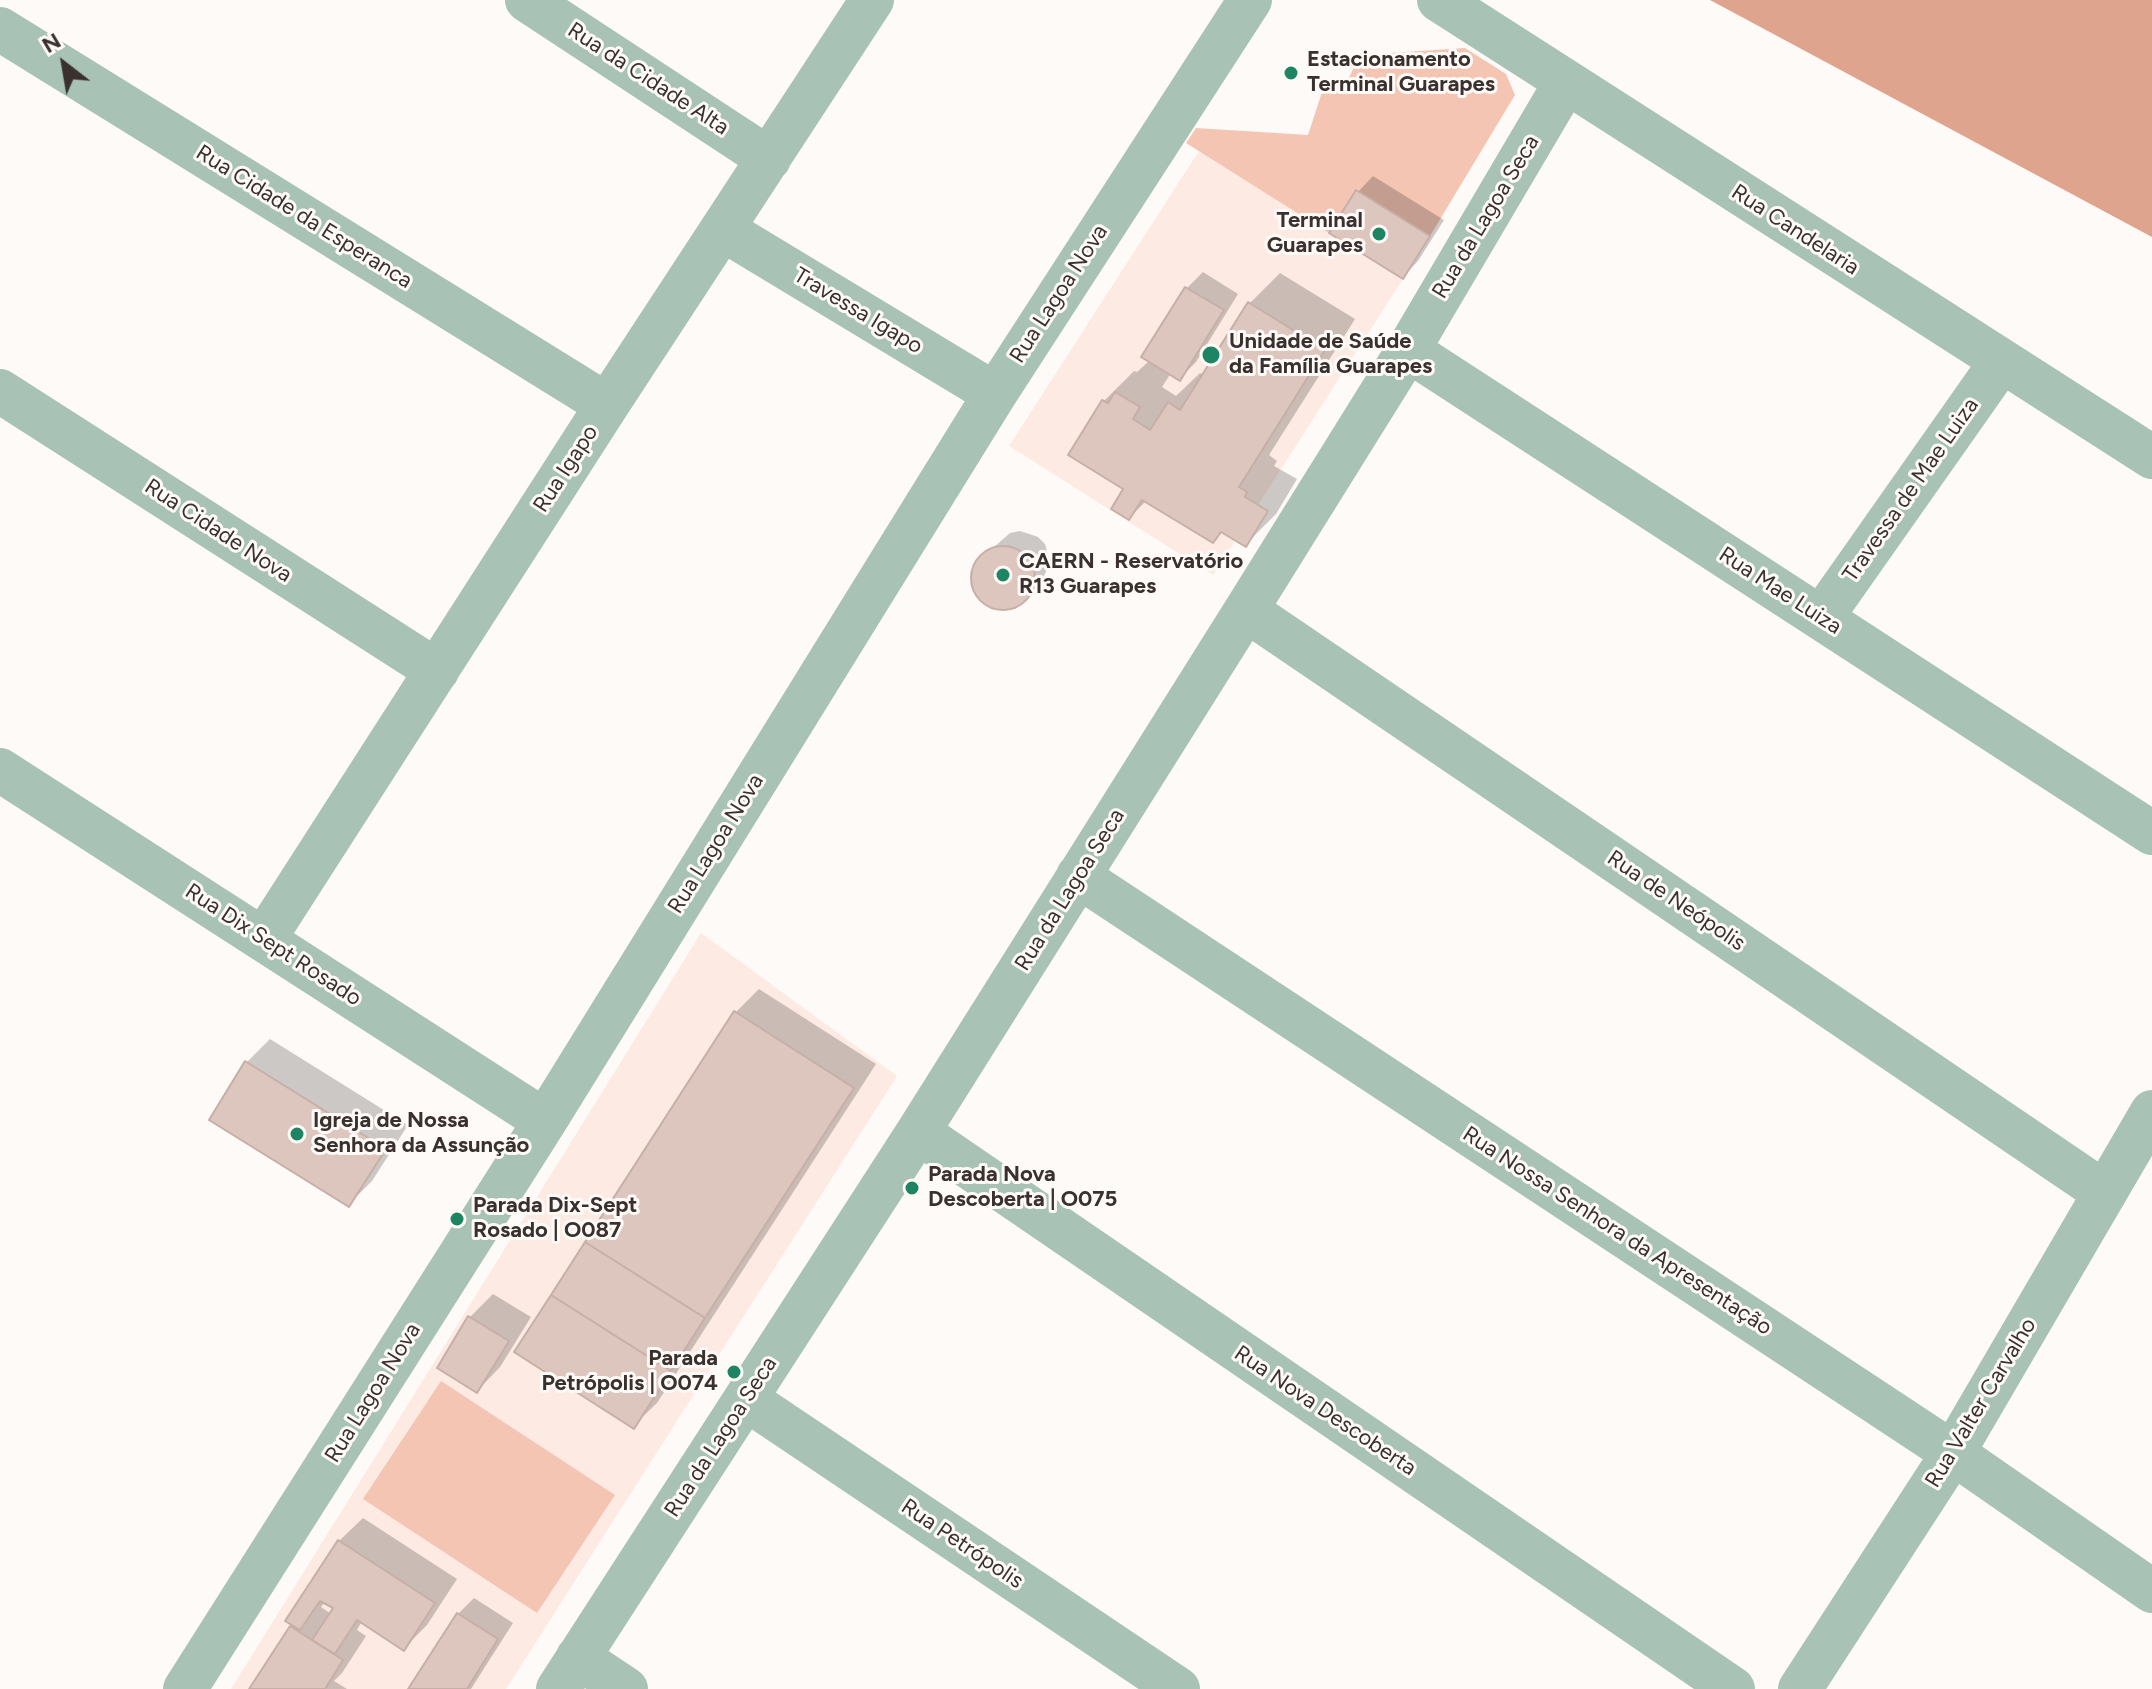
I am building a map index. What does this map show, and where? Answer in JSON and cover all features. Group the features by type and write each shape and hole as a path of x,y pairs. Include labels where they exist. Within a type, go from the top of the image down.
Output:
{"street":[{"name":"Rua da Cidade Alta","path":"527,0 769,159"},
{"name":"Rua Igapo","path":"264,939 872,0"},
{"name":"Rua Lagoa Nova","path":"185,1689 545,1121 995,394 1250,0"},
{"name":"Rua Candelaria","path":"1439,0 2152,457"},
{"name":"Rua Cidade da Esperanca","path":"0,29 607,405"},
{"name":"Rua da Lagoa Seca","path":"568,1673 918,1132 1246,610 1408,350 1566,82"},
{"name":"Travessa Igapo","path":"722,229 995,394"},
{"name":"Rua Mae Luiza","path":"1408,350 2152,833"},
{"name":"Travessa de Mae Luiza","path":"1821,618 2001,362"},
{"name":"Rua Cidade Nova","path":"0,391 437,671"},
{"name":"Rua de Neópolis","path":"1246,610 2105,1193"},
{"name":"Rua Dix Sept Rosado","path":"0,770 545,1121"},
{"name":"Rua Nossa Senhora da Apresentação","path":"1078,876 1953,1453 2152,1591"},
{"name":"Rua Valter Carvalho","path":"1800,1689 1953,1453 2152,1112"},
{"name":"Rua Nova Descoberta","path":"918,1132 1733,1689"},
{"name":"Rua Petrópolis","path":"746,1399 1178,1689"},
{"path":"568,1673 626,1689"}],"shaded area":[{"path":"1710,0 2152,0 2152,237"},
{"path":"1465,48 1506,74 1515,95 1430,236 1329,233 1186,143 1196,128 1308,135 1322,92 1343,92 1359,55"},
{"name":"Unidade de Saúde da Família Guarapes","path":"1199,151 1403,279 1213,575 1009,446"},
{"path":"701,933 897,1076 506,1689 231,1689"},
{"path":"441,1381 615,1495 537,1613 363,1499"}],"building":[{"name":"Terminal Guarapes","path":"1356,190 1430,236 1403,279 1329,233"},
{"path":"1185,287 1224,310 1180,381 1141,357"},
{"path":"1248,302 1325,350 1239,487 1247,492 1245,497 1268,511 1246,547 1221,532 1213,543 1142,500 1129,520 1111,509 1123,489 1068,455 1102,400 1108,403 1115,392 1140,407 1133,419 1150,430 1168,402 1180,410"},
{"name":"CAERN - Reservatório R13 Guarapes","path":"1003,546 1026,555 1035,578 1026,601 1003,610 980,601 971,578 980,555"},
{"path":"734,1011 854,1088 705,1318 585,1242"},
{"name":"Igreja de Nossa Senhora da Assunção","path":"245,1061 386,1149 349,1207 209,1120"},
{"path":"585,1242 705,1318 671,1371 551,1295"},
{"path":"551,1295 671,1371 634,1429 514,1352"},
{"path":"468,1316 509,1341 477,1393 437,1368"},
{"path":"338,1540 435,1603 404,1651 357,1620 335,1654 312,1640 333,1608 320,1601 300,1630 285,1621"},
{"path":"457,1613 498,1639 467,1689 408,1689"},
{"path":"290,1626 343,1660 325,1689 249,1689"}],"place":[{"name":"Estacionamento Terminal Guarapes","path":"1291,73"},
{"name":"Terminal Guarapes","path":"1379,234"},
{"name":"Unidade de Saúde da Família Guarapes","path":"1211,355"},
{"name":"CAERN - Reservatório R13 Guarapes","path":"1003,575"},
{"name":"Igreja de Nossa Senhora da Assunção","path":"297,1134"},
{"name":"Parada Nova Descoberta | O075","path":"912,1188"},
{"name":"Parada Dix-Sept Rosado | O087","path":"457,1219"},
{"name":"Parada Petrópolis | O074","path":"734,1372"}]}
